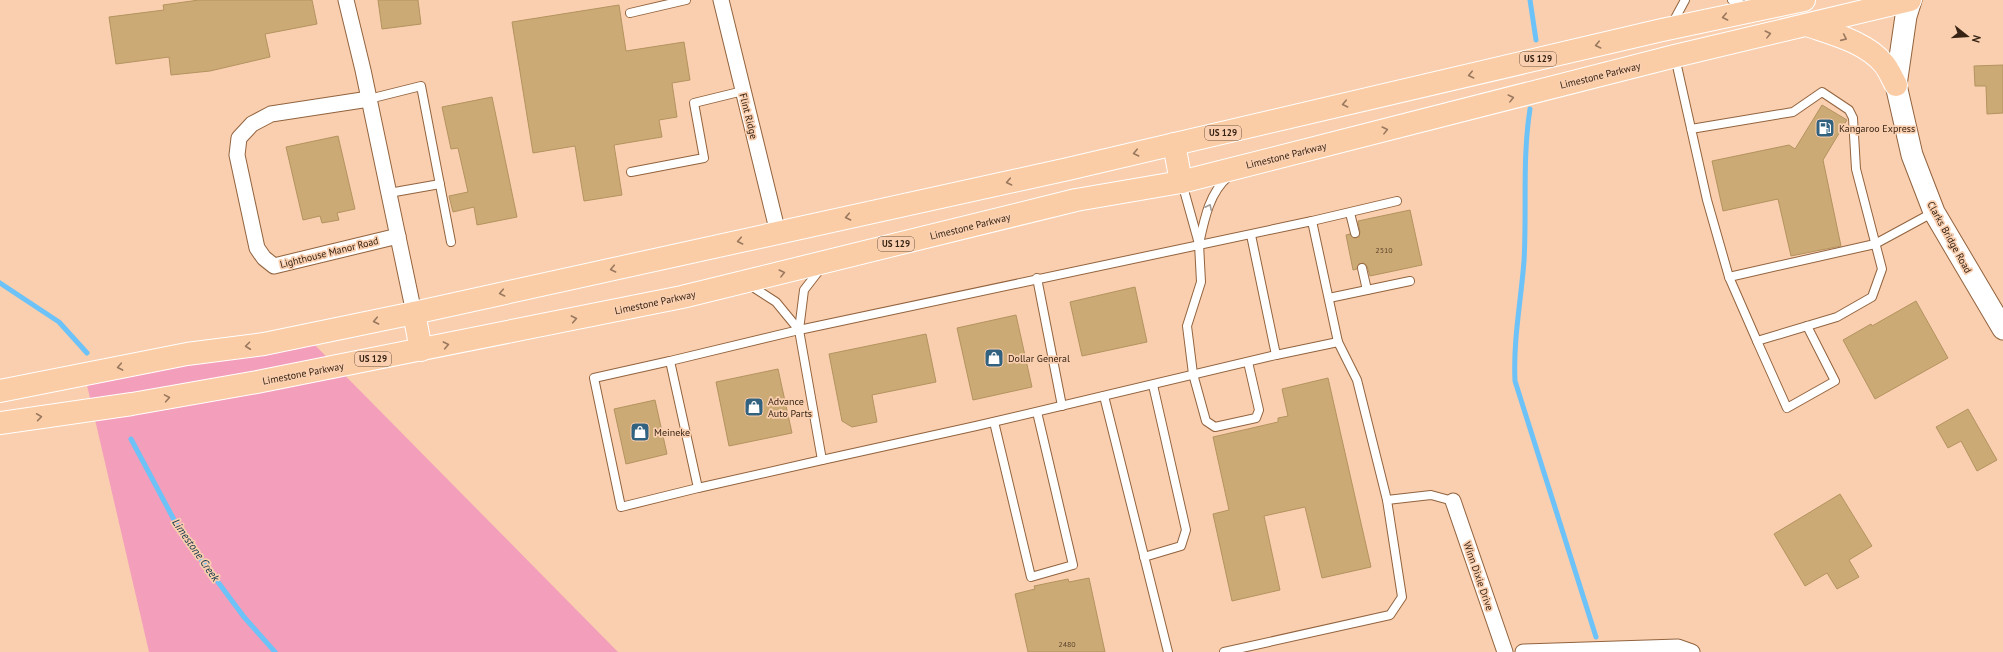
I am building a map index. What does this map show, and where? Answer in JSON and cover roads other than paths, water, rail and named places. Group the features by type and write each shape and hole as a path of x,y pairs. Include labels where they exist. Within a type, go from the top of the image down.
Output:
{"main road":[{"name":"US 129","path":"0,391 187,354 264,344 414,313 1174,144 1670,29 1804,0"},
{"name":"Limestone Parkway","path":"0,423 132,404 257,382 682,297 1076,200 1182,182 1675,56 1911,0"},
{"name":"Clarks Bridge Road","path":"1911,0 1906,16 1896,85 1912,155 1934,212 2003,329"},
{"path":"1807,25 1842,37 1875,55 1884,64 1896,85"},
{"path":"1174,144 1182,182"},
{"path":"414,313 421,350"}],"street":[{"path":"346,0 369,99 414,313"},
{"name":"Flint Ridge","path":"721,0 778,232"},
{"name":"Lighthouse Manor Road","path":"369,99 271,114 252,124 239,138 237,155 257,248 264,258 274,266 398,236"},
{"name":"Winn Dixie Drive","path":"1453,501 1505,652"},
{"path":"1523,652 1678,647 1692,652"}],"lane":[{"path":"630,13 686,0"},
{"path":"1670,29 1685,0"},
{"path":"1732,0 1756,10"},
{"path":"1675,56 1707,200 1729,277 1787,408 1835,381 1807,326"},
{"path":"369,99 421,86 451,242"},
{"path":"631,172 704,158 694,103 743,91"},
{"path":"1691,129 1793,112 1822,92 1849,110 1852,118 1856,169 1882,269 1872,297 1837,317 1757,341"},
{"path":"1199,244 1206,212 1222,182 1238,167"},
{"path":"1182,182 1199,244 1201,282 1187,326 1193,374 1206,422 1215,427 1256,418 1259,410 1248,362"},
{"path":"389,193 440,184"},
{"path":"1338,342 1193,374 1153,385 994,422 698,488 621,507 594,378 799,330 1037,278 1199,244 1251,235 1397,201"},
{"path":"1729,277 1875,244 1934,212"},
{"path":"1350,213 1355,233"},
{"path":"1224,652 1390,615 1402,597 1387,500 1357,380 1338,342 1312,221"},
{"path":"1251,235 1276,355"},
{"path":"822,460 799,330 804,290 827,261"},
{"path":"1362,268 1367,290"},
{"path":"1037,278 1062,406"},
{"path":"1329,298 1410,281"},
{"path":"744,282 776,302 799,330"},
{"path":"670,361 698,488"},
{"path":"1144,557 1181,546 1186,530 1153,385"},
{"path":"1104,396 1168,652"},
{"path":"994,422 1031,577 1073,565 1037,412"},
{"path":"1387,500 1432,495 1453,501"}],"waterway":[{"path":"1530,0 1536,40"},
{"path":"1530,109 1525,166 1524,261 1516,336 1515,381 1596,637"},
{"name":"Limestone Creek","path":"0,283 59,322 87,353"},
{"name":"Limestone Creek","path":"131,439 180,531 244,617 275,652"}],"place":[{"name":"Kangaroo Express","path":"1825,128"},
{"name":"Dollar General","path":"994,358"},
{"name":"Advance Auto Parts","path":"754,407"},
{"name":"Meineke","path":"640,432"}]}
